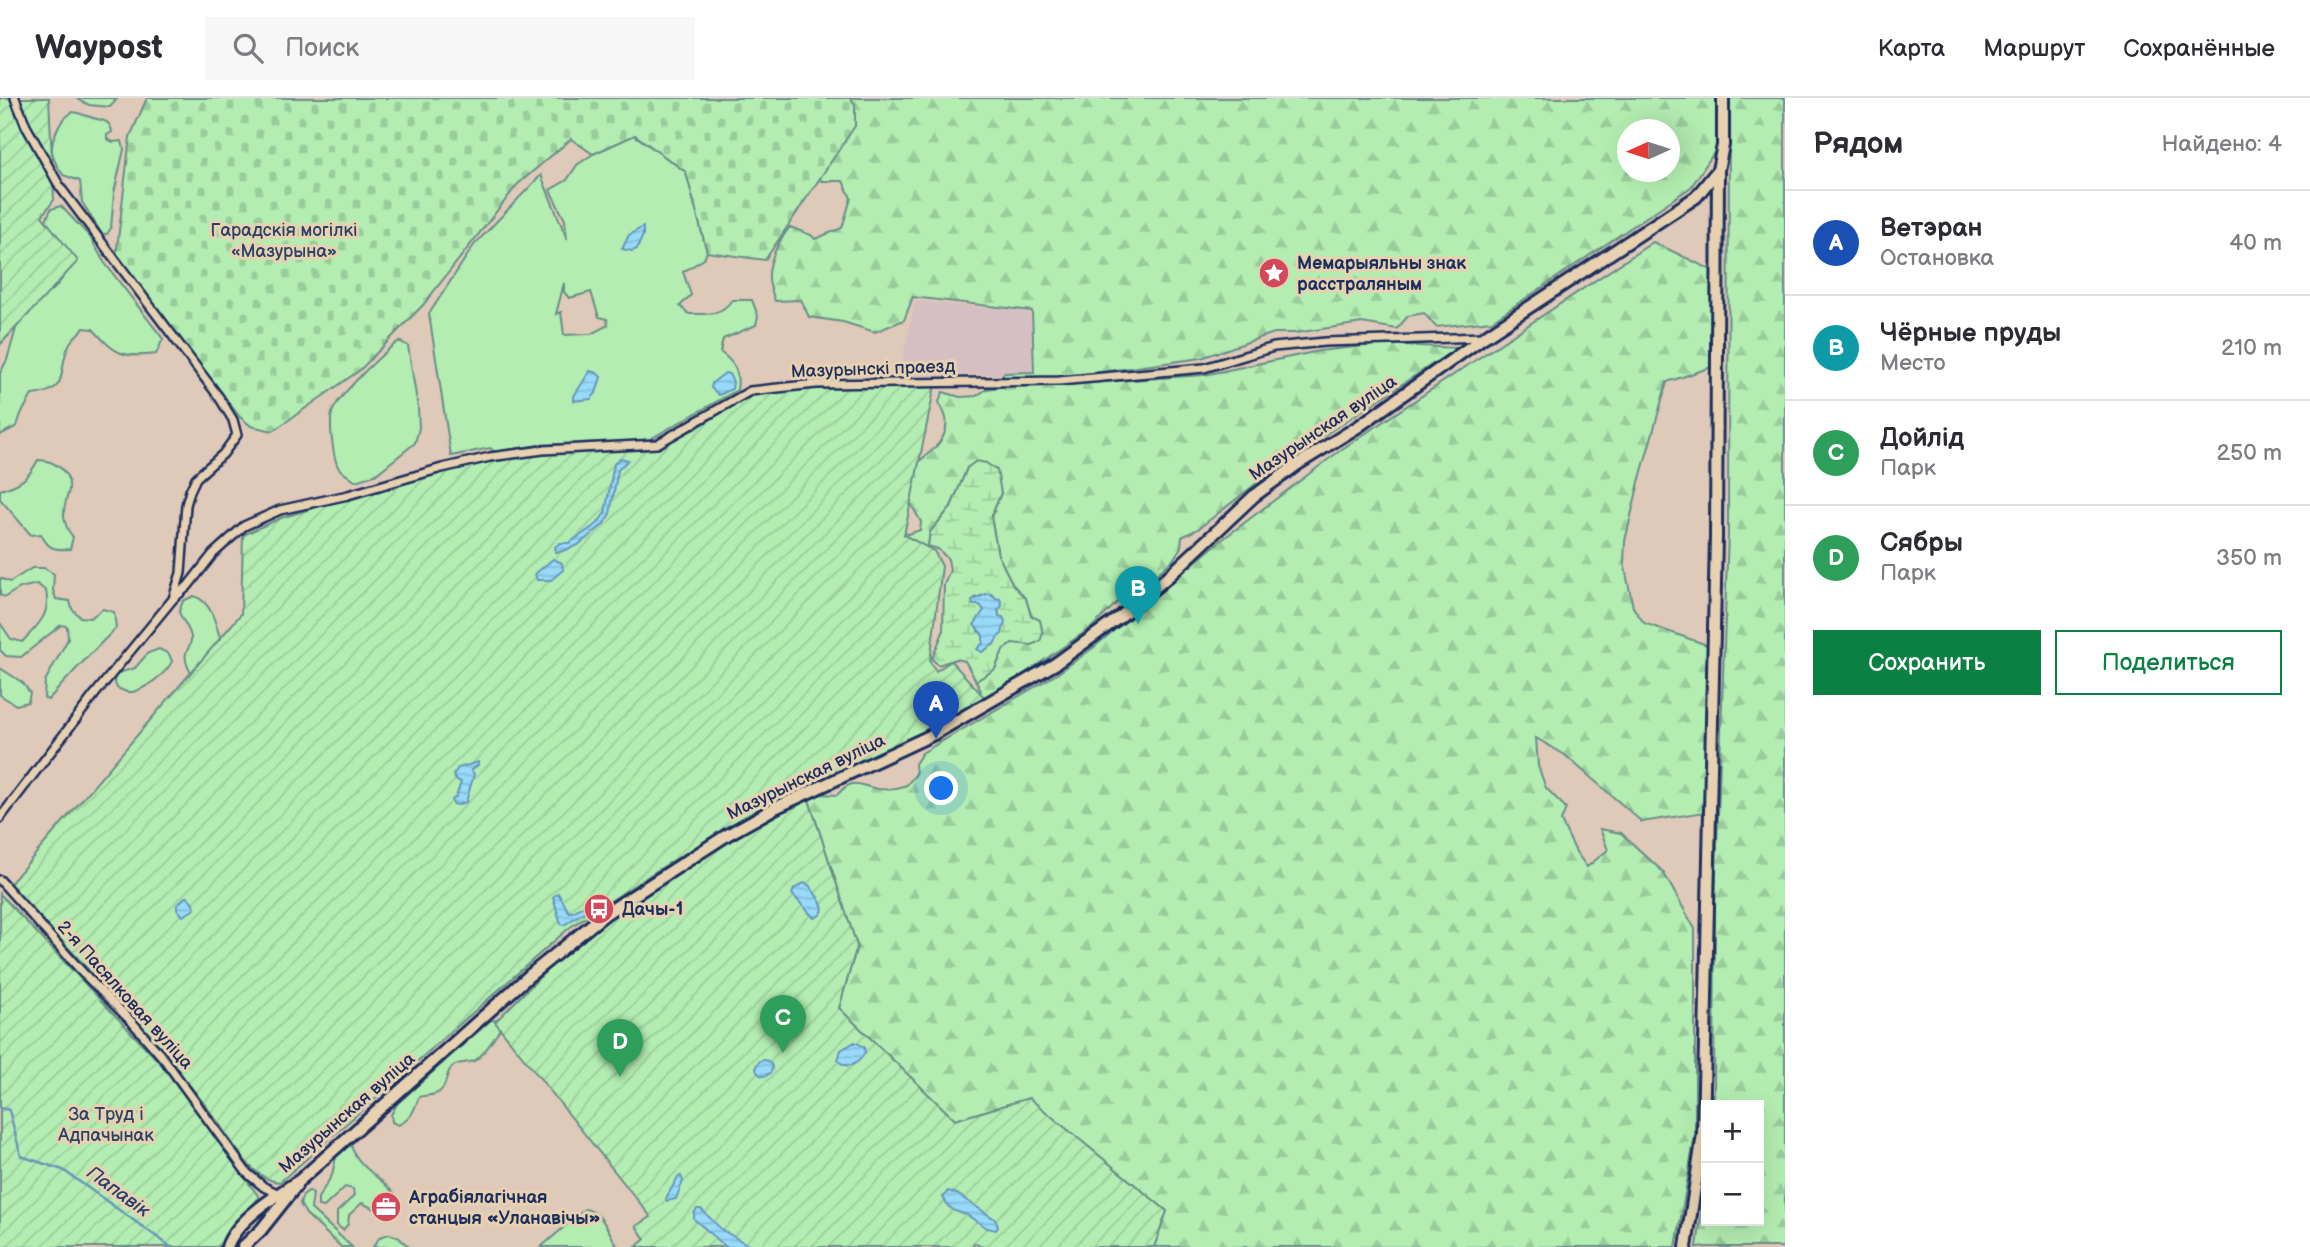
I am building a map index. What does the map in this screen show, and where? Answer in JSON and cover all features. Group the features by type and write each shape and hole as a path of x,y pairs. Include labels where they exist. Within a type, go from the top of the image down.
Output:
{"street":[{"path":"15,98 26,126 60,187 188,355 233,420 237,435 223,454 196,478 190,491 186,505 181,573 173,599"},
{"path":"1686,1247 1703,1134 1716,537 1718,170 1723,145 1723,98"},
{"name":"Мазурынская вуліца","path":"281,1198 530,975 605,914 727,835 775,808 933,734 1055,664 1103,630 1170,575 1254,496 1298,464 1359,426 1484,337 1696,197 1718,170"},
{"path":"1696,197 1709,203 1718,212"},
{"name":"Мазурынскі праезд","path":"0,818 94,694 213,554 244,526 280,510 490,457 543,450 657,444 750,391 816,384 1059,381 1204,368 1274,347 1325,342 1484,337"},
{"name":"2-я Пасялковая вуліца","path":"0,880 164,1059 247,1173 281,1198"},
{"path":"227,1247 229,1240 246,1221 281,1198"},
{"path":"243,1247 261,1230 281,1198"}],"shaded area":[{"path":"915,301 1030,312 1033,373 899,376"}],"green space":[{"path":"0,98 49,98 54,200 42,216 78,261 0,345"},
{"path":"76,98 118,98 110,107 89,105"},
{"name":"Гарадскія могілкі «Мазурына»","path":"147,98 850,98 855,104 855,126 765,260 707,252 686,172 635,135 593,154 571,139 518,184 423,305 360,370 273,431 251,426 240,417 116,257 130,137"},
{"path":"850,98 1716,98 1717,148 1691,187 1492,321 1436,327 1424,313 1408,316 1397,329 1362,323 1295,333 1274,333 1201,358 1059,378 1000,380 1004,373 1034,372 1032,311 913,297 904,320 875,332 843,322 809,317 801,300 775,301 769,282 770,265 778,244 790,227 815,239 842,228 851,198 843,181 821,181 814,172 855,104"},
{"path":"1729,98 1785,98 1785,1247 1697,1247 1701,1217 1701,1226 1764,1226 1764,1100 1714,1100 1715,902 1728,533"},
{"path":"73,112 107,122 112,132 107,135 107,139 113,142 122,141 124,149 114,193 111,228 107,234 102,234 82,202 80,181 63,175 54,158 52,147 55,135 62,121"},
{"path":"634,135 686,172 707,252 704,259 683,272 691,295 680,306 689,314 708,314 723,309 732,300 752,300 758,316 756,325 723,339 720,352 735,368 737,390 648,440 538,445 495,452 490,448 451,456 429,314 474,245 541,175 567,239 565,220 550,190 567,180 577,165 593,154","holes":["564,283 564,292 569,298 591,292 599,317 607,319 608,325 591,334 564,335 561,312 556,314"]},
{"path":"61,206 90,237 104,262 163,339 156,354 127,355 114,349 93,329 84,328 69,345 58,384 45,393 32,395 17,426 0,435 0,373 7,360 17,325 39,290 53,290 62,279 69,260 46,220 51,209"},
{"path":"1653,242 1716,272 1712,367 1667,382 1639,482 1625,541 1624,563 1633,607 1644,623 1707,645 1705,812 1642,822 1565,755 1536,738 1538,766 1546,788 1566,808 1561,821 1576,852 1587,867 1608,850 1600,829 1621,833 1663,872 1695,929 1695,1135 1676,1247 1154,1247 1167,1211 1029,1098 955,1120 839,1008 857,946 809,800 820,794 837,795 852,784 882,789 907,785 916,774 915,764 922,753 1057,674 1093,648 1219,542 1342,449"},
{"path":"399,341 408,346 418,408 419,428 415,443 375,475 355,481 341,471 336,462 331,432 332,413 351,386"},
{"path":"1382,344 1457,348 1285,461 1198,529 1182,537 1181,547 1173,560 1149,581 1133,587 1092,627 985,701 969,702 981,691 976,681 995,669 1003,650 1012,643 1031,616 1026,599 1013,585 998,555 991,517 1001,493 967,468 951,507 930,532 928,546 906,550 902,533 909,534 920,530 921,522 910,502 914,465 937,446 945,433 946,418 939,402 943,392 960,397 976,396 987,389 1013,385 1059,385 1204,375 1319,351"},
{"path":"817,385 935,385 904,535 934,551 942,566 930,662 936,671 951,661 986,699 910,740 754,812 569,928 280,1182 261,1175 245,1161 196,1093 145,1032 9,885 241,614 243,535 281,518 407,480 492,460 543,452 657,445 697,428 750,392"},
{"path":"38,460 55,464 67,477 69,490 64,514 66,525 73,537 70,549 52,548 41,534 31,535 0,499 0,490 23,480"},
{"path":"976,461 986,463 997,470 1001,493 991,517 998,555 1013,585 1026,599 1031,616 1040,620 1043,633 1040,641 1032,645 1012,643 1003,650 995,669 976,681 965,661 956,659 938,665 932,659 943,632 944,585 950,570 948,559 938,549 928,546 930,532 951,507 967,468","holes":["991,594 997,599 999,616 991,645 987,648 983,635 978,631 984,610 975,598"]},
{"path":"32,568 44,568 54,574 53,590 56,599 70,601 72,609 80,617 90,618 103,609 114,612 116,628 48,700 44,698 45,681 68,639 67,626 61,625 21,657 6,656 0,650 0,623 11,639 22,642 45,613 46,591 37,584 20,588 5,597 0,595 0,578 10,582"},
{"path":"194,596 210,609 222,644 201,690 186,662 191,637 179,612 183,601"},
{"path":"159,649 169,654 172,661 160,676 133,692 117,688 114,680 118,673 135,668 148,653"},
{"path":"0,668 23,683 30,693 28,702 16,705 0,695"},
{"path":"809,800 857,946 839,1008 955,1120 1029,1098 1167,1211 1154,1247 982,1247 974,1243 973,1247 636,1247 645,1239 636,1226 651,1217 495,1022 574,943 623,908 777,813"},
{"name":"За Труд і Адпачынак","path":"0,894 161,1064 259,1197 220,1247 0,1247"},
{"path":"491,1020 499,1021 501,1026 481,1055 474,1061 452,1067 439,1092 419,1097 412,1114 406,1120 398,1125 392,1122 391,1115 397,1104"},
{"path":"344,1145 351,1145 359,1161 397,1198 394,1206 382,1210 362,1203 349,1215 348,1224 343,1230 337,1225 337,1212 354,1196 353,1189 345,1187 324,1207 318,1206 318,1198 332,1175 337,1153"},
{"path":"309,1191 313,1193 311,1209 352,1247 341,1247 306,1214 300,1204 303,1195"},
{"path":"585,1209 601,1218 618,1247 541,1247"},
{"path":"389,1234 398,1237 409,1247 373,1247 380,1237"}],"water":[{"path":"643,227 643,235 637,249 622,249 629,235"},
{"path":"590,371 601,377 596,393 591,399 574,401 574,396"},
{"path":"725,373 729,374 733,382 732,389 719,395 711,388 712,383"},
{"path":"620,458 628,460 618,470 610,514 603,525 578,545 556,552 555,547 560,543 569,543 597,524 605,513 614,464"},
{"path":"553,559 562,563 563,570 551,580 537,580 535,574"},
{"path":"987,594 1000,598 1002,606 998,610 999,616 1005,621 1002,634 982,652 977,649 983,643 983,635 974,625 984,610 980,605 973,605 972,600"},
{"path":"478,762 471,770 474,774 466,802 453,804 452,800 456,797 461,782 453,775 458,768"},
{"path":"804,883 809,885 823,908 820,915 814,918 792,894 794,889"},
{"path":"558,893 569,912 597,897 600,900 564,925 561,924 553,897"},
{"path":"185,897 194,904 195,909 183,916 177,905"},
{"path":"855,1042 864,1047 863,1056 853,1064 842,1064 838,1060 841,1050"},
{"path":"764,1060 770,1062 770,1074 764,1076 758,1074 756,1068 758,1062"},
{"path":"681,1176 683,1181 676,1199 667,1201 666,1198"},
{"path":"948,1191 996,1220 996,1230 987,1228 948,1206 943,1197"},
{"path":"697,1209 701,1209 722,1230 752,1247 726,1247 694,1219"}],"waterway":[{"name":"Папавік","path":"0,1108 9,1110 21,1156 63,1170 171,1247"}],"place":[{"name":"Мемарыяльны знак расстраляным","path":"1274,273"},
{"name":"Чёрные пруды","path":"1138,624"},
{"name":"Ветэран","path":"936,739"},
{"name":"Дачы-1","path":"599,909"},
{"name":"Дойлід","path":"783,1053"},
{"name":"Сябры","path":"620,1077"},
{"name":"Аграбіялагічная станцыя «Уланавічы»","path":"386,1207"}]}
